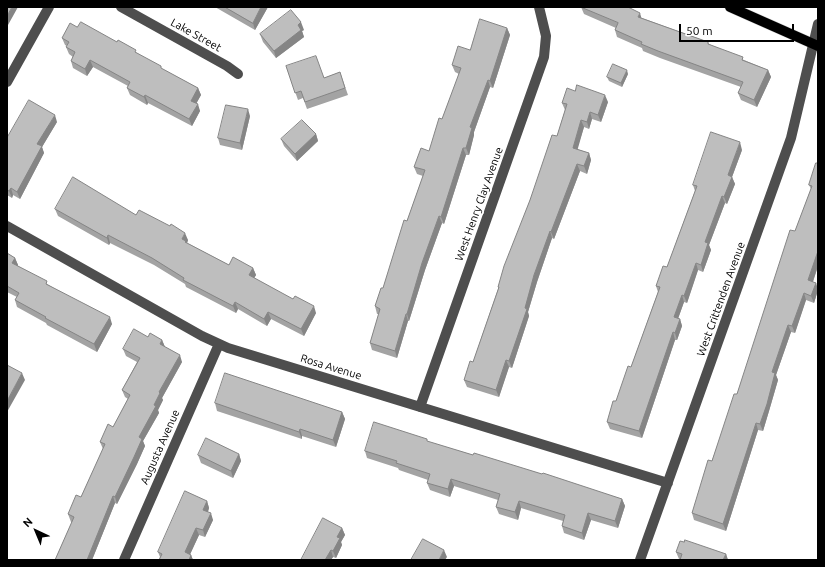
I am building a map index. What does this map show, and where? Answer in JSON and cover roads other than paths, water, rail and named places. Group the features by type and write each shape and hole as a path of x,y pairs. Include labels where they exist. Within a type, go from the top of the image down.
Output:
{"main road":[{"path":"730,7 815,45"}],"street":[{"path":"7,82 49,7"},
{"name":"Lake Street","path":"121,7 227,66 238,74"},
{"name":"West Henry Clay Avenue","path":"420,407 544,57 546,36 539,7"},
{"name":"West Crittenden Avenue","path":"640,560 791,138 815,45 818,24"},
{"name":"Rosa Avenue","path":"7,226 202,336 228,348 668,483"},
{"name":"Augusta Avenue","path":"124,560 219,344"}]}
